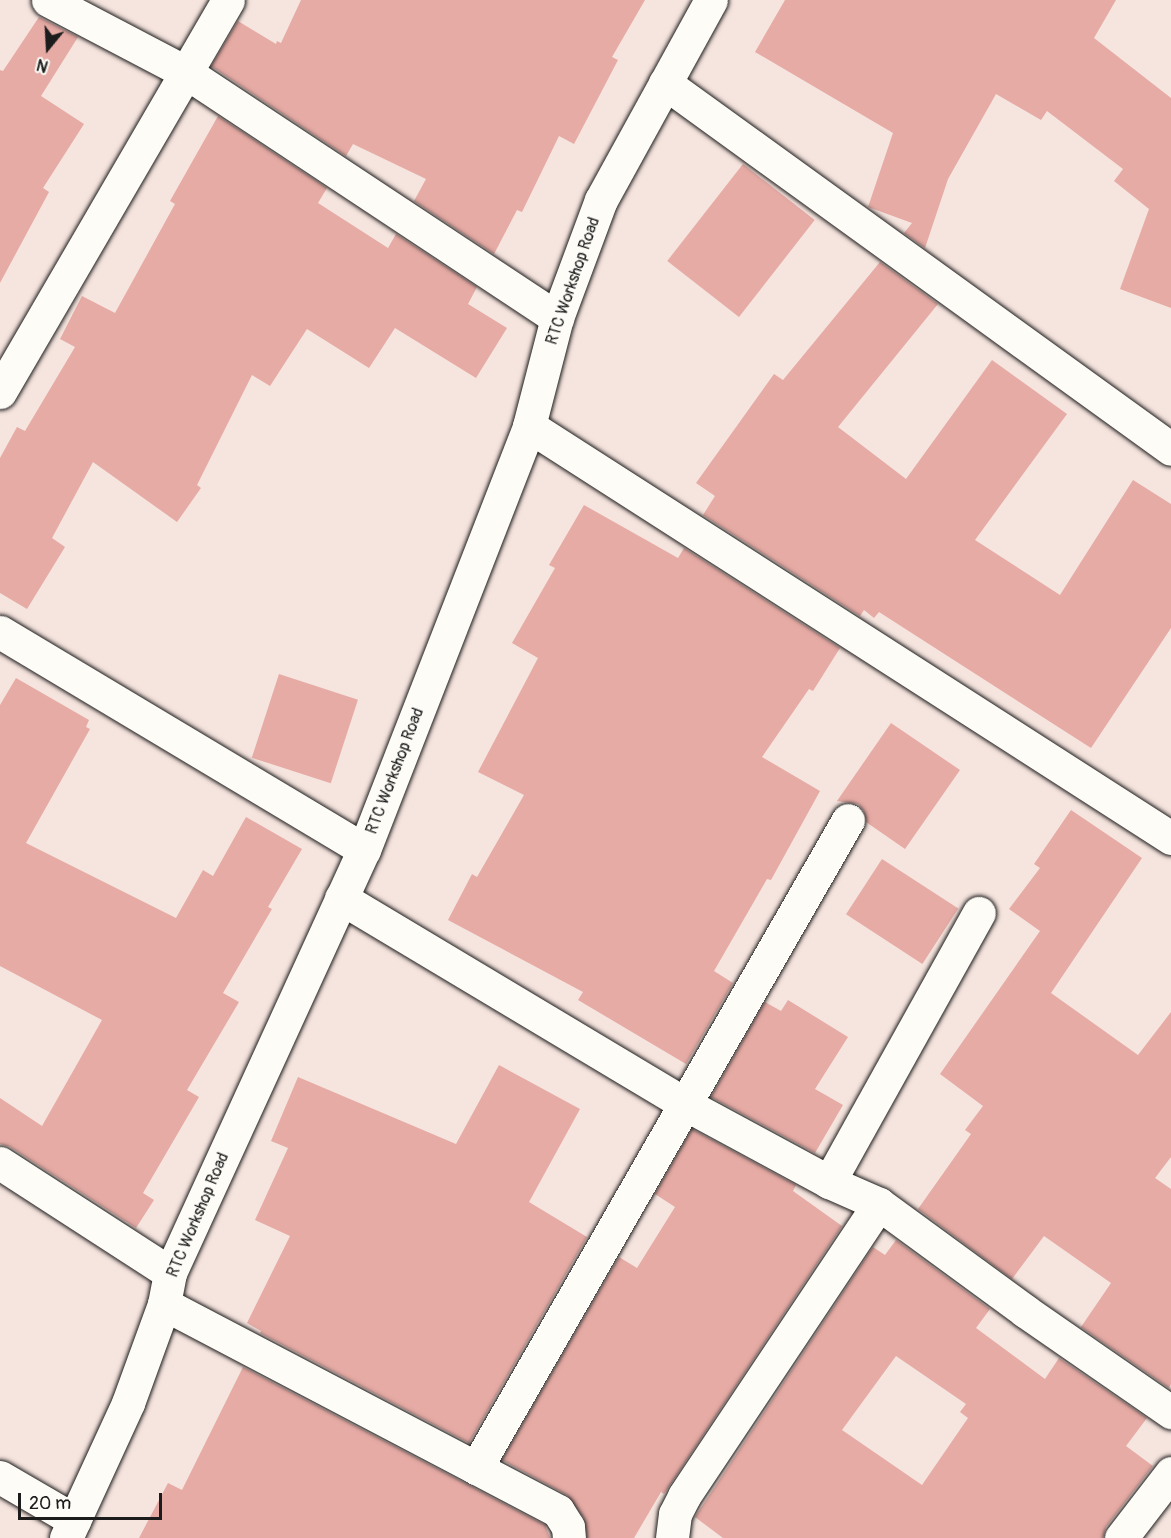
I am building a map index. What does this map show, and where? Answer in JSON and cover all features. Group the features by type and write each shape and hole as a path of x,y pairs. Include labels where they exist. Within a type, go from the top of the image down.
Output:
{"street":[{"path":"48,0 187,73 557,318"},
{"path":"0,392 228,0"},
{"name":"RTC Workshop Road","path":"70,1529 128,1403 167,1289 364,850 529,426 557,318 601,200 711,0"},
{"path":"665,83 1171,449"},
{"path":"529,426 1171,838"},
{"path":"0,632 364,850"},
{"path":"476,1468 848,820"},
{"path":"341,898 685,1104 829,1182 879,1204 1025,1311 1171,1412"},
{"path":"829,1182 979,913"},
{"path":"0,1163 167,1289 476,1468 558,1511 568,1527 569,1538"},
{"path":"672,1538 675,1514 684,1496 879,1204"},
{"path":"1121,1538 1171,1473"},
{"path":"0,1477 70,1529"}],"building":[{"path":"301,0 645,0 612,57 618,60 574,144 559,136 522,212 517,210 494,254 414,201 426,179 353,144 346,156 211,66 238,21 276,44 277,41 281,43"},
{"path":"785,0 1116,0 1094,38 1171,98 1171,308 1120,289 1149,209 1114,181 1123,169 1047,111 1041,120 996,94 948,179 925,248 904,233 912,223 868,207 893,133 755,52"},
{"path":"39,17 78,37 41,96 84,124 43,188 49,192 0,283 0,70 3,71"},
{"path":"218,116 327,188 318,203 388,248 396,234 477,287 468,304 507,328 476,378 395,328 369,368 307,329 270,386 252,375 197,485 201,488 177,522 93,462 52,538 65,547 27,609 0,593 0,458 17,427 25,431 75,347 60,339 82,296 115,313 175,204 170,201"},
{"path":"743,164 815,220 739,317 667,261"},
{"path":"880,262 938,304 838,427 906,479 992,360 1067,414 975,540 1060,595 1133,480 1171,504 1171,628 1091,748 879,612 874,618 864,610 860,616 703,515 715,496 696,483 774,374 783,380"},
{"path":"584,505 678,558 684,548 840,648 813,691 809,689 762,757 820,791 771,880 767,879 714,971 733,983 686,1064 578,1000 583,992 448,920 472,874 477,877 524,795 478,772 538,658 512,643 555,568 549,565"},
{"path":"279,674 358,700 331,783 252,758"},
{"path":"16,678 89,720 86,727 90,729 26,843 176,918 203,870 213,876 246,817 302,849 268,907 272,909 223,993 239,1002 187,1090 199,1097 143,1193 154,1200 136,1228 10,1147 0,1144 0,1098 42,1126 102,1020 0,966 0,705"},
{"path":"891,723 960,770 905,849 866,822 864,811 858,804 837,801"},
{"path":"1071,810 1142,858 1051,993 1138,1055 1171,1012 1171,1157 1155,1178 1171,1189 1171,1384 1169,1388 1081,1327 1111,1283 1044,1236 1012,1279 918,1209 971,1134 965,1130 983,1106 940,1074 1040,931 1009,909 1040,868 1034,864"},
{"path":"882,859 958,909 922,964 846,914"},
{"path":"788,1000 848,1037 815,1089 843,1105 815,1153 711,1097 765,1002 781,1011"},
{"path":"499,1065 580,1109 529,1202 587,1237 469,1443 260,1333 261,1331 247,1323 290,1236 255,1220 288,1148 271,1141 298,1077 456,1144"},
{"path":"692,1129 796,1185 793,1191 842,1226 664,1494 661,1492 634,1538 587,1538 584,1518 567,1495 502,1460 619,1257 637,1268 675,1207 655,1194"},
{"path":"896,1240 990,1309 976,1328 1045,1379 1059,1358 1147,1418 1126,1446 1153,1466 1106,1527 1103,1538 723,1538 695,1517 873,1247 885,1255","holes":["896,1356 966,1404 960,1412 968,1418 922,1485 842,1430"]},
{"path":"243,1367 545,1525 550,1538 139,1538 168,1483 182,1490"}]}
